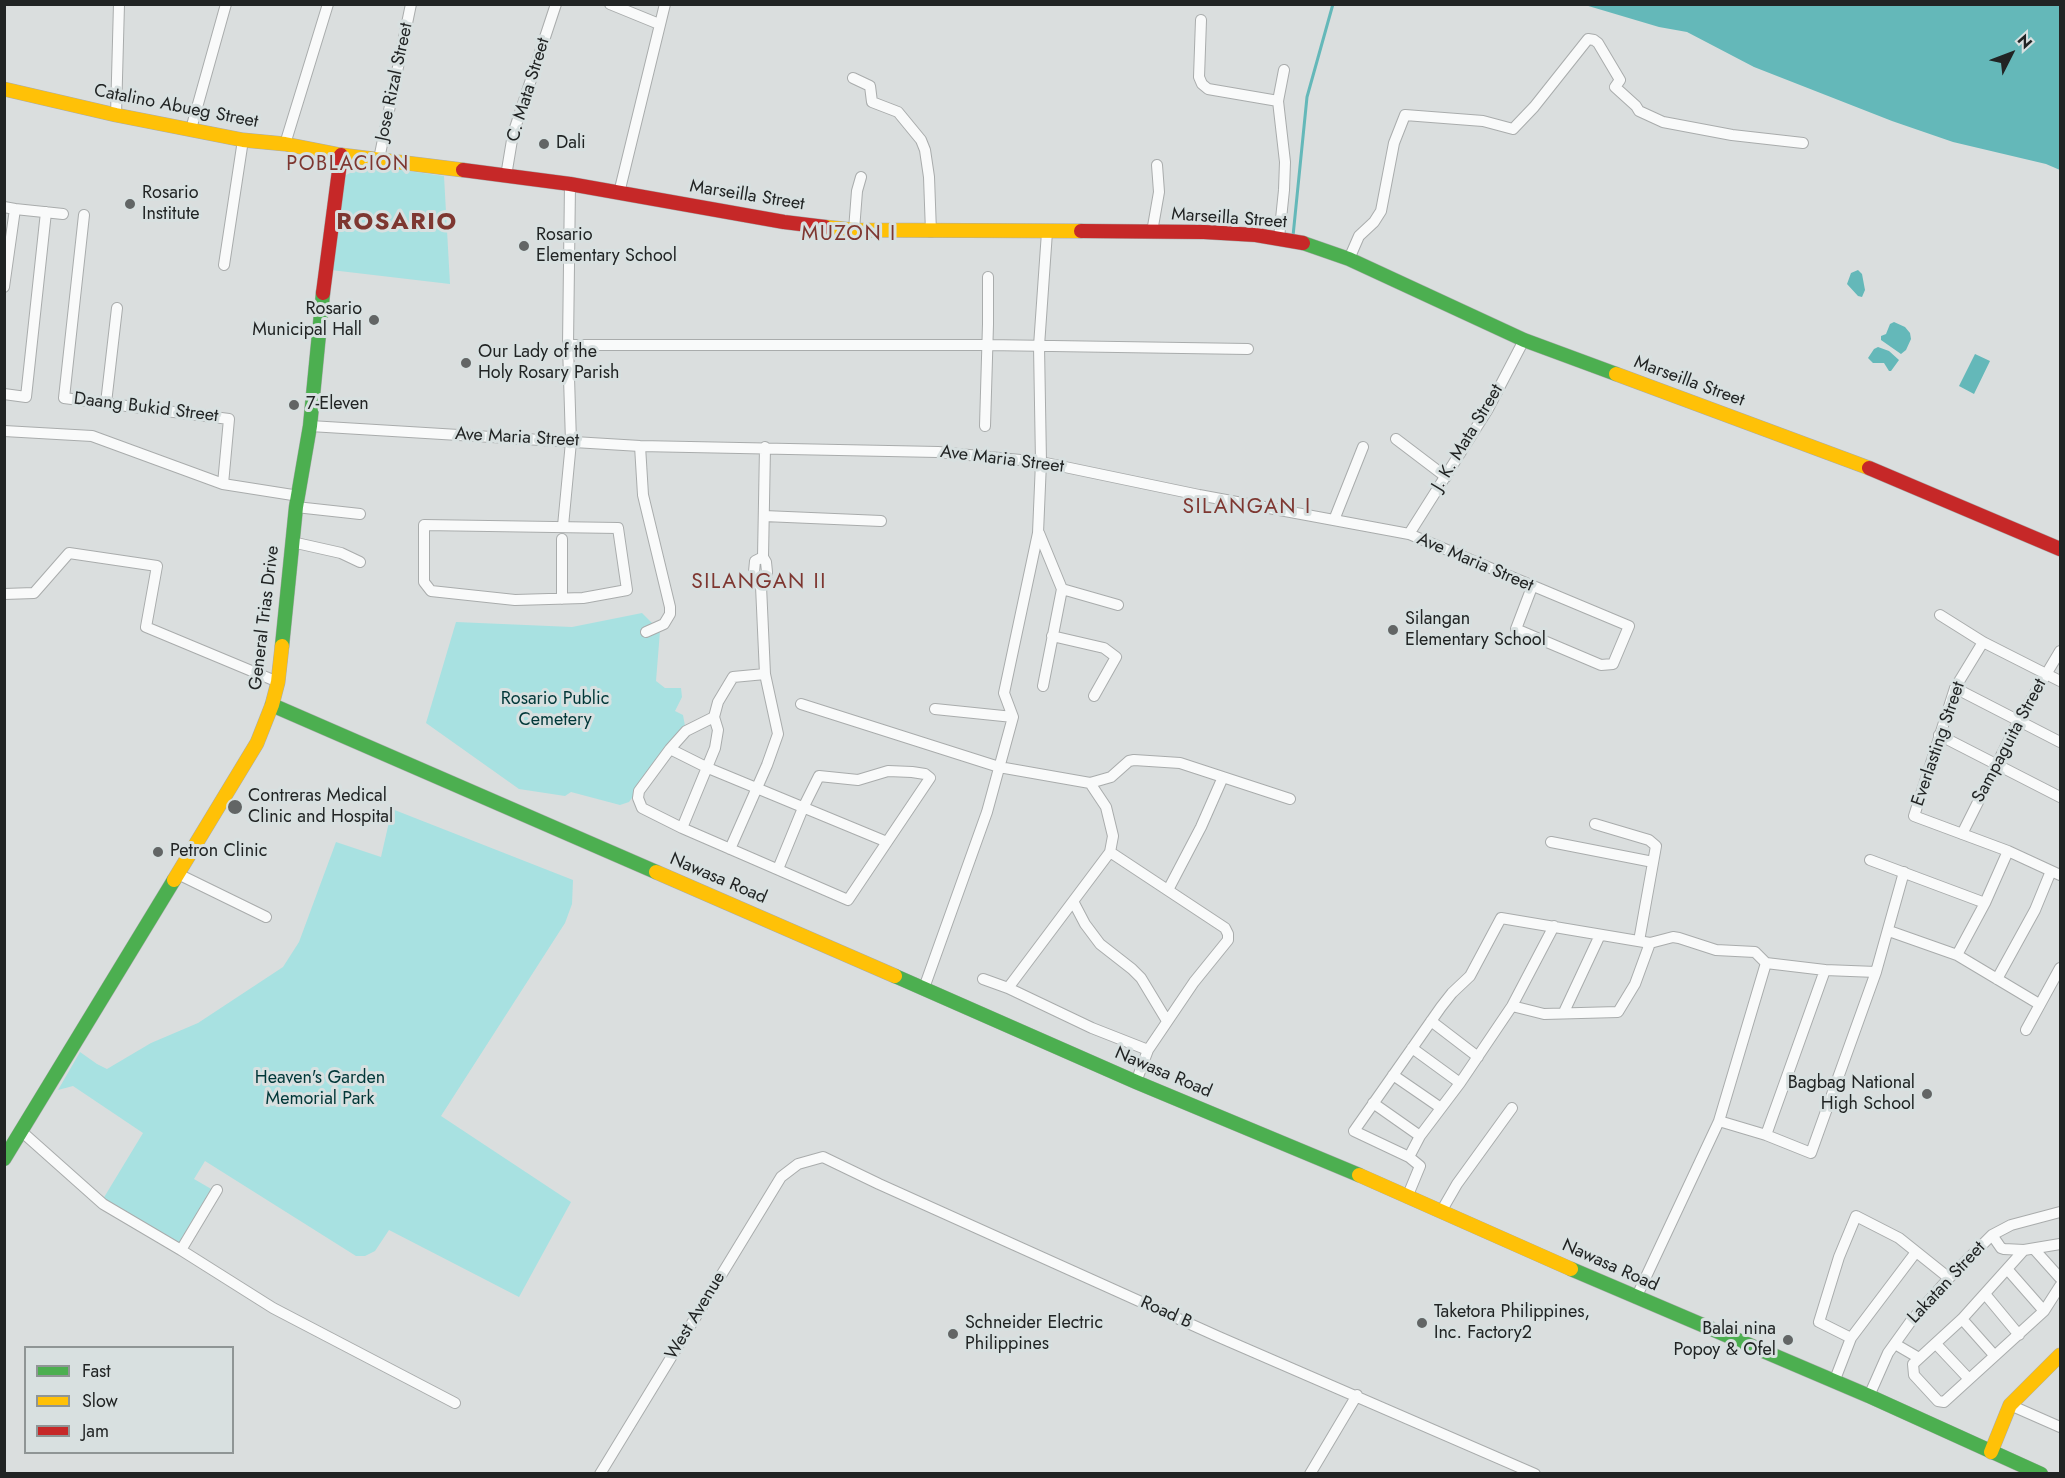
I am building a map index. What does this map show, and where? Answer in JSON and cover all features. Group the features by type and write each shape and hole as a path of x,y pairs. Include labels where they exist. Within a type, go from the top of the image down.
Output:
{"main road":[{"name":"Catalino Abueg Street","path":"4,89 116,115 243,140 285,144 341,155"},
{"name":"Marseilla Street","path":"341,155 570,184 784,222 854,230 1215,233 1279,238 1314,246 1349,259 1524,339 1876,471 2061,549"},
{"name":"General Trias Drive","path":"4,1159 257,743 272,705 278,682 292,542 310,426 324,284 341,155"},
{"name":"Nawasa Road","path":"272,705 1136,1082 1408,1195 1636,1298 1869,1396 2041,1473"},
{"path":"1991,1452 2010,1405 2058,1362"}],"street":[{"path":"116,115 119,4"},
{"path":"191,129 226,4"},
{"path":"285,144 328,4"},
{"name":"Jose Rizal Street","path":"379,159 411,4"},
{"name":"C. Mata Street","path":"506,176 513,134 556,4"},
{"path":"610,4 660,24"},
{"path":"619,193 665,4"},
{"path":"1201,20 1199,77 1202,84 1208,89 1278,101"},
{"path":"1349,259 1359,237 1381,211 1394,143 1405,115 1483,121 1513,129 1534,107 1588,39 1598,43 1620,80 1615,87 1639,111 1663,122 1732,135 1803,143"},
{"path":"1279,238 1285,162 1278,101 1284,70"},
{"path":"853,78 870,86 872,102 898,112 921,140 929,177 931,232"},
{"path":"224,265 243,140"},
{"path":"1152,232 1159,192 1158,165"},
{"path":"854,230 857,191 861,177"},
{"path":"563,526 571,442 568,345 570,184"},
{"path":"4,287 10,208 63,214"},
{"path":"4,394 26,397 46,212"},
{"name":"Daang Bukid Street","path":"84,215 64,398 229,419 223,484"},
{"path":"924,988 987,812 1012,717 1004,693 1038,533 1041,462 1039,346 1047,232"},
{"path":"985,426 988,277"},
{"path":"106,403 117,308"},
{"name":"J. K. Mata Street","path":"1409,534 1488,409 1524,339"},
{"path":"568,345 987,345 1248,349"},
{"name":"Ave Maria Street","path":"310,426 640,446 938,452 1041,462 1199,495 1409,534 1629,626 1613,664 1601,665 1516,629 1532,587"},
{"path":"4,431 92,436 223,484 283,495 298,502 360,514"},
{"path":"1396,440 1446,477"},
{"path":"640,446 643,495 670,607 670,614 664,624 646,632"},
{"path":"730,849 778,734 765,674 761,586 766,582 767,572 763,556 765,447"},
{"path":"1334,520 1363,447"},
{"path":"764,516 881,521"},
{"path":"425,525 618,528 627,590 583,598 562,599 515,600 431,591 424,582 423,527 425,525"},
{"path":"1038,533 1062,589 1043,686"},
{"path":"562,539 562,599"},
{"path":"292,542 341,553 360,562"},
{"path":"7,593 34,593 69,553 156,565 158,567 146,627 278,682"},
{"path":"1062,589 1118,605"},
{"path":"1940,615 1983,642 2061,681"},
{"path":"1052,636 1104,648 1116,657 1094,696"},
{"name":"Everlasting Street","path":"1962,834 1914,816 1955,688 1983,642"},
{"name":"Sampaguita Street","path":"1962,834 2019,720 2061,651"},
{"path":"682,828 716,748 718,730 714,717 718,702 733,677 765,674"},
{"path":"1955,688 2061,742"},
{"path":"801,704 999,767 1090,783 1112,777 1129,761 1180,763 1290,799"},
{"path":"935,709 1012,717"},
{"path":"714,717 686,730 670,749 639,791 642,808 682,828 848,900 930,778 925,774 888,771 858,780 819,776 778,869"},
{"path":"1939,735 2061,797"},
{"path":"670,749 708,768 887,842"},
{"path":"1168,890 1201,827 1223,777"},
{"path":"1008,988 1110,852 1113,836 1106,807 1090,783"},
{"path":"1512,1006 1544,1014 1618,1012 1635,984 1644,942 1656,846 1654,842 1595,824"},
{"path":"1962,834 2008,851 2056,873 1997,979"},
{"path":"1551,842 1653,862"},
{"path":"1957,955 1985,903 2008,851"},
{"path":"1110,852 1225,928 1228,937 1148,1050 1136,1082"},
{"path":"1870,860 1985,903"},
{"path":"1719,1121 1766,1135 1811,1153 1876,972 1904,872"},
{"path":"178,874 267,917"},
{"path":"1074,903 1085,924 1100,944 1141,978 1167,1021"},
{"path":"1408,1195 1420,1166 1409,1157 1354,1131 1431,1021 1452,993 1470,976 1501,918 1644,942 1679,938 1716,950 1755,952 1766,963 1825,970 1876,972"},
{"path":"1409,1157 1420,1136 1460,1083 1512,1006 1554,926"},
{"path":"1889,931 1957,955 2040,1004"},
{"path":"1564,1012 1600,935"},
{"path":"1636,1298 1719,1121 1766,963"},
{"path":"2026,1030 2061,968"},
{"path":"1766,1135 1825,970"},
{"path":"983,980 1008,988 1092,1028 1148,1050"},
{"path":"1431,1021 1478,1057"},
{"path":"1412,1048 1460,1083"},
{"path":"1393,1075 1441,1108"},
{"path":"1373,1103 1420,1136"},
{"path":"1442,1210 1457,1184 1512,1108"},
{"path":"21,1131 103,1204 273,1308 455,1403"},
{"name":"Road B","path":"798,1164 823,1157 879,1185 1219,1337 1535,1473"},
{"name":"West Avenue","path":"600,1473 781,1177 798,1164"},
{"path":"181,1250 217,1190"},
{"name":"Lakatan Street","path":"1869,1396 1888,1353 1911,1321 1949,1278 1992,1235 2011,1225 2061,1212"},
{"path":"1851,1338 1819,1322 1839,1257 1856,1216 1899,1238 1949,1278"},
{"path":"1992,1235 2002,1249 2029,1249 2061,1244"},
{"path":"2029,1249 1962,1319 1912,1365 1914,1375 1938,1401 1944,1402 2044,1311 2061,1286"},
{"path":"2029,1249 2061,1278"},
{"path":"1834,1382 1851,1338 1916,1252"},
{"path":"2008,1270 2044,1311"},
{"path":"1984,1294 2019,1335"},
{"path":"1962,1319 1994,1355"},
{"path":"1895,1344 1919,1358"},
{"path":"1936,1344 1969,1379"},
{"path":"1310,1473 1357,1395"},
{"path":"2010,1405 2061,1427"}],"green space":[{"path":"379,167 444,176 450,284 331,270 346,175 356,170"},
{"name":"Rosario Public Cemetery","path":"642,613 660,631 656,681 665,688 681,688 682,697 675,711 683,715 685,726 629,802 620,805 571,792 565,796 519,789 426,723 456,622 572,627"},
{"name":"Heaven's Garden Memorial Park","path":"392,809 573,880 572,904 565,923 441,1116 571,1202 519,1297 389,1230 375,1251 365,1256 356,1256 205,1161 194,1179 213,1190 181,1245 103,1199 143,1133 73,1086 58,1090 80,1052 107,1069 151,1043 198,1023 283,967 299,942 336,842 381,857"}],"shaded area":[{"path":"1585,5 2060,5 2060,170 2046,164 1953,142 1892,121 1754,67 1687,32 1659,27"},
{"path":"1858,270 1862,274 1865,290 1862,297 1858,296 1847,284 1851,273"},
{"path":"1894,322 1905,327 1910,333 1911,339 1906,350 1901,354 1881,340 1881,336 1886,334 1890,324"},
{"path":"1878,347 1889,351 1899,360 1891,371 1884,363 1873,363 1868,358"},
{"path":"1975,354 1990,361 1974,394 1959,386"}],"waterway":[{"path":"1293,236 1307,97 1333,4"}],"traffic: fast":[{"path":"1303,243 1349,259 1524,340 1616,374"},
{"path":"282,646 296,507 310,426 323,293"},
{"path":"272,705 656,872"},
{"path":"4,1159 174,880"},
{"path":"895,976 1136,1082 1359,1175"},
{"path":"1571,1269 1869,1396 2041,1474"}],"traffic: slow":[{"path":"4,89 116,115 243,140 463,170"},
{"path":"825,227 854,230 1081,231"},
{"path":"1616,374 1869,468"},
{"path":"174,880 257,743 272,705 278,682 282,646"},
{"path":"656,872 895,976"},
{"path":"1359,1175 1571,1269"},
{"path":"1991,1452 2010,1405 2060,1355"}],"traffic: jam":[{"path":"323,293 341,155"},
{"path":"463,170 570,184 784,222 825,227"},
{"path":"1081,231 1204,232 1256,235 1303,243"},
{"path":"1869,468 2060,549"}],"place":[{"name":"Dali","path":"544,144"},
{"name":"Rosario Institute","path":"130,204"},
{"name":"Rosario Elementary School","path":"524,246"},
{"name":"Rosario Municipal Hall","path":"374,320"},
{"name":"Our Lady of the Holy Rosary Parish","path":"466,363"},
{"name":"7-Eleven","path":"294,405"},
{"name":"Silangan Elementary School","path":"1393,630"},
{"name":"Contreras Medical Clinic and Hospital","path":"235,807"},
{"name":"Petron Clinic","path":"158,852"},
{"name":"Bagbag National High School","path":"1927,1094"},
{"name":"Taketora Philippines, Inc. Factory2","path":"1422,1323"},
{"name":"Schneider Electric Philippines","path":"953,1334"},
{"name":"Balai nina Popoy & Ofel","path":"1788,1340"}],"district":[{"name":"POBLACION","path":"348,165"},
{"name":"ROSARIO","path":"397,223"},
{"name":"MUZON I","path":"849,235"},
{"name":"SILANGAN I","path":"1247,508"},
{"name":"SILANGAN II","path":"759,583"}]}
